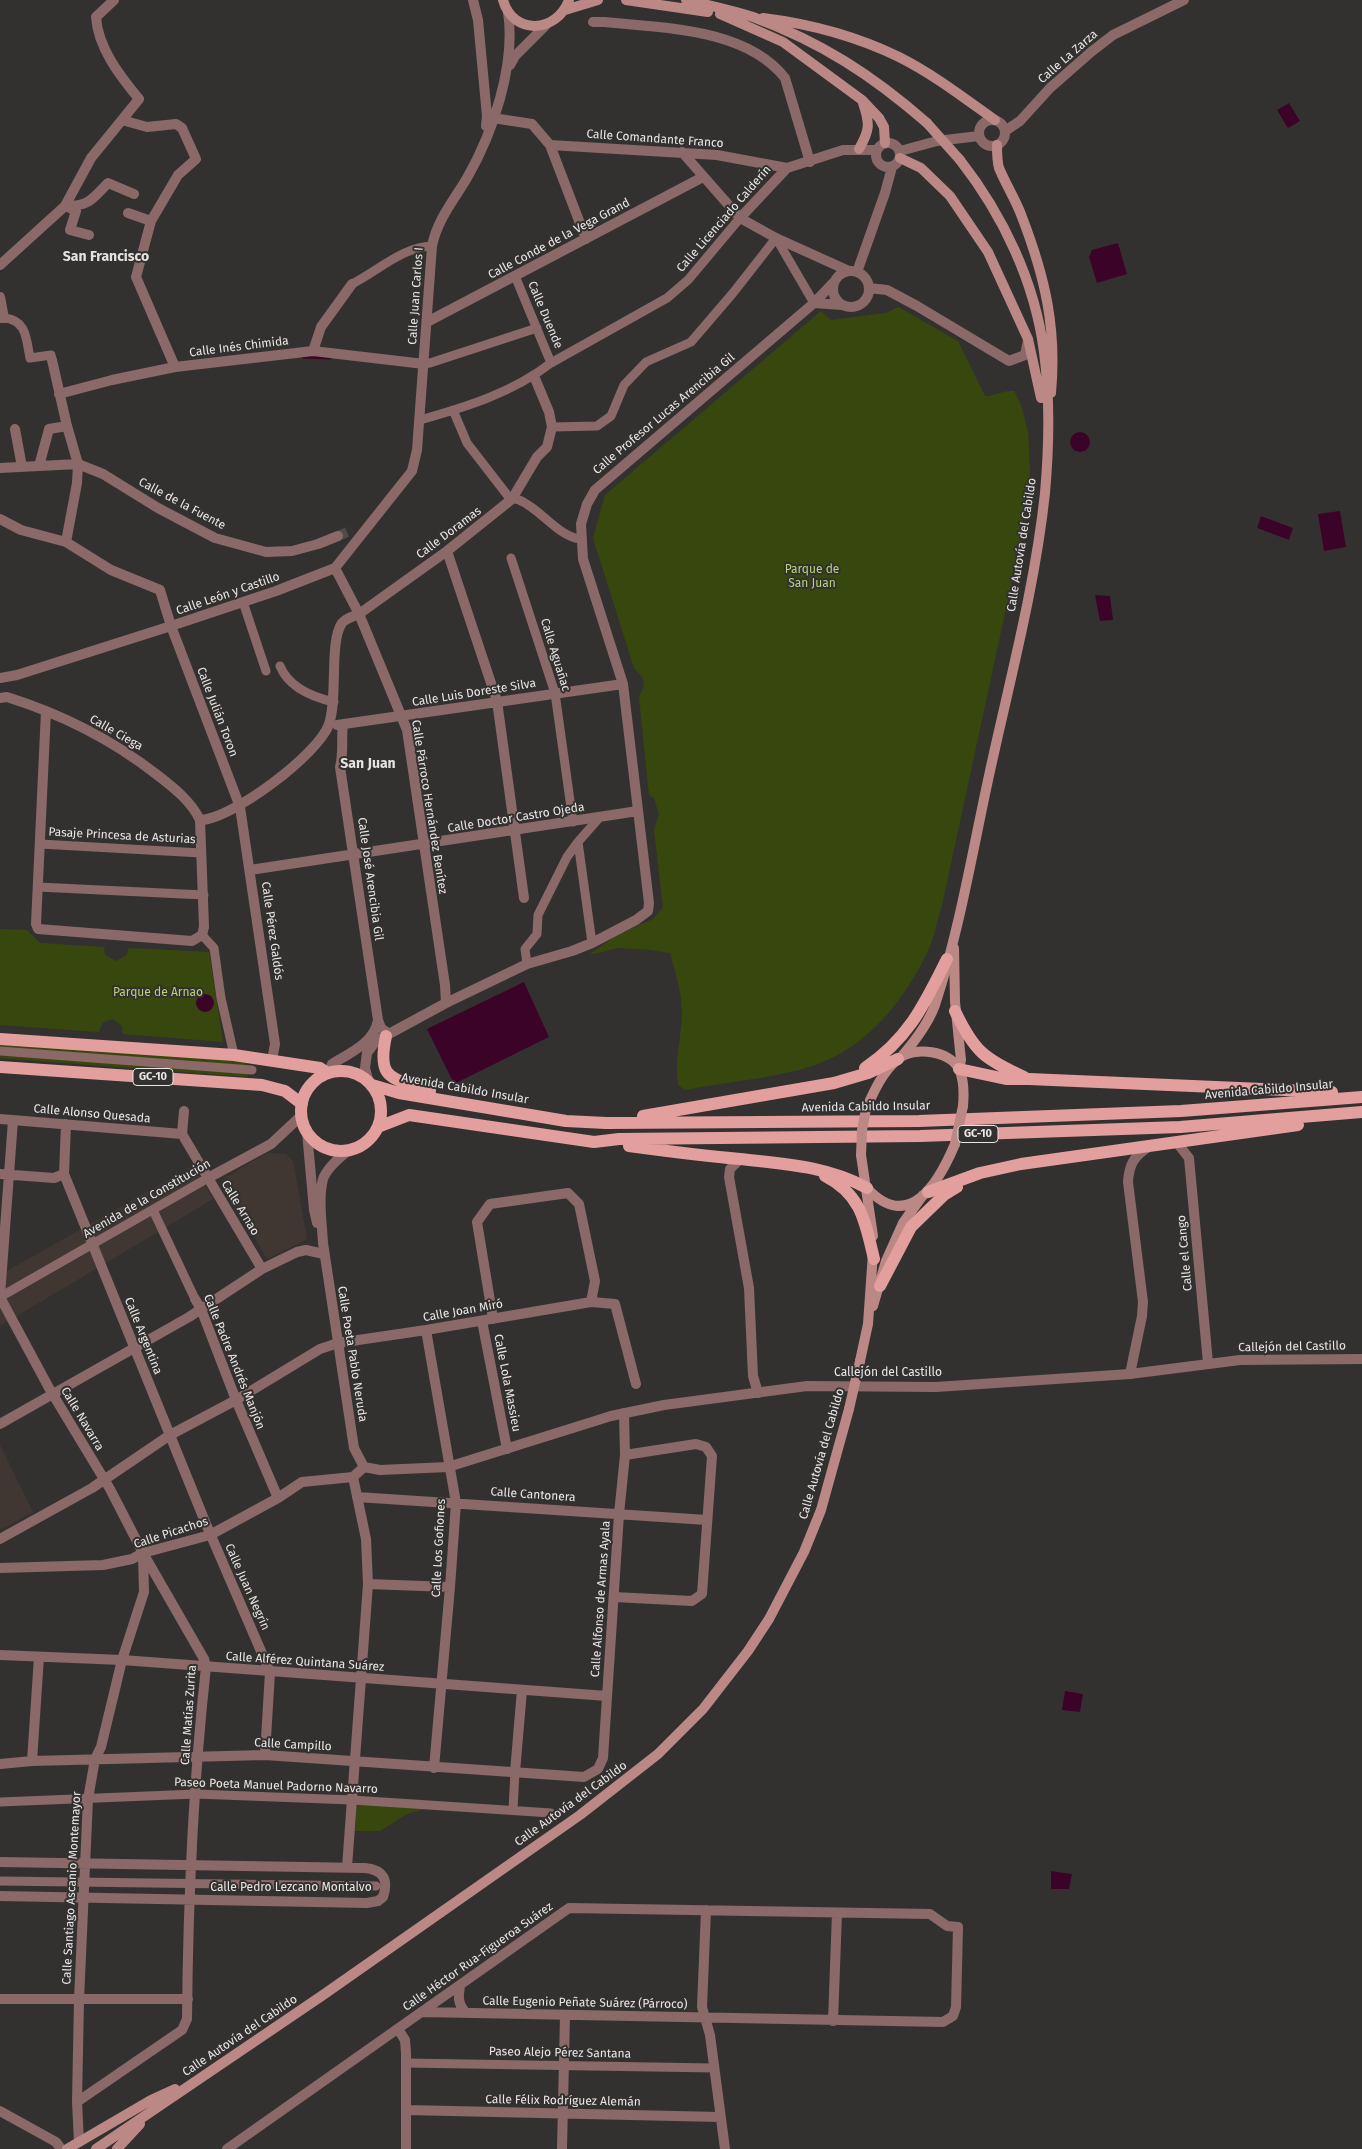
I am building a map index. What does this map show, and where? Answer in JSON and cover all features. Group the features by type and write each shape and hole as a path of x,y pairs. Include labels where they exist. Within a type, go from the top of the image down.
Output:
{"main road":[{"path":"503,0 508,12 516,20 536,26 554,21 567,5 598,0"},
{"name":"Calle Autovía del Cabildo","path":"626,0 683,7 777,28"},
{"name":"Calle Autovía del Cabildo","path":"686,0 752,17 827,51 858,68 927,123 974,178 1000,220 1012,245 1039,323 1044,353 1048,431 1045,493 1028,597 954,934 934,1007 922,1031 900,1058"},
{"path":"720,14 783,42 862,100 879,118 884,127 881,146"},
{"path":"752,17 793,22 830,30 869,43 925,71 995,120"},
{"path":"859,149 867,135 869,120 862,100"},
{"path":"996,145 999,166 1016,200 1039,261 1050,308 1054,365 1048,431"},
{"path":"900,155 921,168 950,196 988,252 1028,339 1048,431"},
{"name":"Calle Autovía del Cabildo","path":"954,934 955,1010 960,1052 959,1069"},
{"path":"848,1079 885,1054 906,1031 925,1004 947,959"},
{"path":"955,1010 966,1034 977,1050 994,1064 1029,1079"},
{"path":"388,1035 382,1057 388,1074 403,1083 423,1088 460,1103"},
{"name":"GC-10","path":"0,1038 234,1055 320,1068 330,1073 340,1071 352,1072 363,1077 371,1084"},
{"path":"606,1123 848,1079 868,1074 900,1058 923,1052 936,1053 948,1058 959,1069 1006,1079 1362,1095"},
{"path":"867,1188 861,1155 862,1130 866,1108 882,1078 900,1058"},
{"name":"GC-10","path":"0,1066 262,1085 285,1091 302,1110"},
{"path":"925,1194 942,1172 955,1144 964,1093 959,1069"},
{"path":"330,1073 319,1078 305,1094 302,1110 307,1132 315,1141 326,1147 337,1150 349,1150"},
{"path":"371,1084 378,1095 381,1106 381,1117 378,1127"},
{"name":"Avenida Cabildo Insular","path":"371,1084 400,1093 566,1121 606,1123 919,1121 1181,1111 1362,1095"},
{"path":"594,1142 807,1167 848,1178 867,1188 882,1203 894,1206 908,1204 925,1194 980,1173 1021,1164 1178,1144 1362,1113"},
{"name":"GC-10","path":"349,1150 371,1138 378,1127 409,1115 594,1142 620,1140 920,1136 1180,1127 1362,1113"},
{"path":"807,1167 837,1183 853,1199 864,1218 874,1259"},
{"path":"880,1286 911,1226 944,1195 980,1173"},
{"name":"Calle Autovía del Cabildo","path":"867,1188 874,1259 868,1324"},
{"name":"Calle Autovía del Cabildo","path":"96,2149 323,1995 580,1815 658,1754 703,1709 748,1651 769,1619 804,1552 821,1510 849,1408 868,1324 886,1261 903,1223 925,1194"},
{"path":"67,2149 151,2100 198,2079"},
{"path":"117,2149 152,2110"}],"street":[{"path":"0,264 66,206 91,158 139,99 118,73 97,30 96,17 114,0"},
{"path":"473,0 478,20 487,116 484,142"},
{"name":"Calle La Zarza","path":"1005,131 1020,121 1050,88 1113,35 1184,0"},
{"path":"484,142 508,68 511,33 508,12"},
{"path":"593,22 704,34 725,39 752,51 777,68 785,78 810,162"},
{"path":"508,68 515,56 546,24"},
{"path":"493,118 532,124 550,145 586,238"},
{"path":"991,119 1002,124 1005,131 1002,141 996,145 984,143 980,136 980,127 991,119"},
{"path":"122,120 147,127 176,124 182,128 196,159 178,175 151,221 136,278 174,368"},
{"path":"900,155 937,141 980,136"},
{"name":"Calle Juan Carlos I","path":"366,530 412,471 417,450 420,420 434,232 468,176 484,142"},
{"path":"787,168 843,150 881,146 891,143 897,146 900,155 897,164 892,167 885,167 879,163 876,156 881,146"},
{"name":"Calle Comandante Franco","path":"550,145 717,155 787,168"},
{"path":"682,152 740,218 776,238 854,271 866,278 869,288 867,298 853,307 814,304 776,238"},
{"path":"854,271 892,167"},
{"name":"Calle Licenciado Calderín","path":"420,420 504,393 552,363 667,298 688,280 740,218 787,168"},
{"name":"Calle Conde de la Vega Grand","path":"427,322 703,177"},
{"path":"66,206 78,206 89,203 108,183 134,194"},
{"path":"66,206 76,211 70,230 89,235"},
{"path":"128,214 151,221"},
{"path":"534,376 549,412 552,427 598,426 611,416 624,385 646,362 691,342 733,293 776,238"},
{"path":"313,351 321,327 352,284 404,253 420,246 432,246"},
{"path":"842,305 835,298 834,282 840,274 854,271"},
{"name":"Calle Duende","path":"515,276 552,363"},
{"name":"Calle Profesor Lucas Arencibia Gil","path":"592,943 636,920 648,911 649,903 623,684 583,558 580,524 587,504 595,490 814,304 834,282"},
{"path":"869,288 887,290 1009,361 1025,355 1028,339"},
{"path":"0,297 2,318 14,319 22,326 30,358 51,355 59,394 78,464 77,484 66,542 20,530 0,518"},
{"path":"424,362 537,328"},
{"name":"Calle Inés Chimida","path":"59,394 112,380 174,368 313,351 424,362"},
{"path":"454,410 467,443 508,496 512,500 518,500 526,505 573,539 582,539"},
{"path":"39,466 49,429 67,426"},
{"name":"Calle Doramas","path":"329,726 334,702 335,650 338,630 343,621 359,614 447,551 512,500 537,456 546,446 552,427"},
{"path":"15,429 22,467"},
{"path":"0,468 78,464"},
{"name":"Calle de la Fuente","path":"78,464 103,474 158,508 215,538 266,552 292,551 338,536"},
{"path":"352,530 366,530"},
{"path":"336,568 366,530"},
{"name":"Calle Julián Toron","path":"66,542 111,570 160,590 171,626 240,806"},
{"path":"447,551 497,701 524,898"},
{"name":"Calle Aguañac","path":"511,558 555,693 573,822"},
{"name":"Calle León y Castillo","path":"4,697 6,686 4,678 171,626 336,568"},
{"name":"Calle Párroco Hernández Benítez","path":"336,568 359,614 407,730 445,985 446,1003"},
{"path":"243,602 266,671"},
{"path":"280,666 283,674 301,691 334,702"},
{"name":"Calle Luis Doreste Silva","path":"329,726 623,684"},
{"name":"Calle Ciega","path":"4,697 62,717 124,750 188,801 196,810 200,820"},
{"path":"46,711 36,924 38,929 192,941 202,935 204,928 200,820 208,820 240,806 293,768 329,726"},
{"name":"Calle José Arencibia Gil","path":"342,724 341,735 344,753 340,767 353,855 378,1020 381,1028 388,1035"},
{"name":"Calle Pérez Galdós","path":"240,806 275,1044 272,1060"},
{"name":"Calle Doctor Castro Ojeda","path":"250,870 638,812"},
{"path":"527,964 525,949 537,934 538,915 567,857 599,818"},
{"path":"371,1084 364,1068 367,1053 376,1041 446,1003 527,964 592,943 578,842"},
{"name":"Pasaje Princesa de Asturias","path":"40,844 201,853"},
{"path":"38,887 204,895"},
{"path":"202,935 214,948 221,998 234,1055"},
{"path":"330,1073 332,1064 353,1052 372,1037 378,1020"},
{"path":"0,1051 252,1070"},
{"name":"Avenida de la Constitución","path":"0,1297 271,1144 302,1110"},
{"path":"182,1134 184,1111"},
{"name":"Calle Alonso Quesada","path":"0,1119 182,1134"},
{"path":"0,1297 5,1174 13,1120"},
{"path":"5,1174 54,1178 64,1174 66,1124"},
{"name":"Calle Poeta Pablo Neruda","path":"307,1132 314,1210 324,1248"},
{"name":"Calle Arnao","path":"182,1134 262,1269"},
{"name":"Calle el Cango","path":"1178,1144 1189,1158 1208,1363"},
{"path":"1130,1374 1142,1316 1143,1302 1128,1182 1129,1168 1136,1154 1148,1147"},
{"name":"Calle Poeta Pablo Neruda","path":"349,1150 338,1159 324,1178 321,1210 324,1248 354,1448 364,1467"},
{"path":"740,1159 730,1169 729,1178 749,1288 753,1376 758,1392"},
{"name":"Calle Argentina","path":"64,1174 170,1436"},
{"path":"493,1319 477,1222 490,1204 568,1193 579,1204 595,1281 591,1302"},
{"name":"Calle Padre Andrés Manjón","path":"153,1210 201,1309 236,1400 278,1498"},
{"path":"0,1424 201,1309 262,1269 296,1252 324,1248"},
{"name":"Calle Navarra","path":"0,1297 104,1480 143,1553"},
{"name":"Calle Joan Miró","path":"0,1539 104,1480 170,1436 236,1400 320,1349 338,1343 591,1302 615,1304 636,1384"},
{"name":"Calle Lola Massieu","path":"482,1321 507,1449"},
{"name":"Calle Los Gofiones","path":"426,1330 448,1467 456,1503 434,1768"},
{"name":"Callejón del Castillo","path":"364,1467 380,1470 448,1467 624,1413 664,1405 807,1386 936,1387 1130,1374 1208,1363 1266,1359 1362,1359"},
{"name":"Calle Alfonso de Armas Ayala","path":"584,1777 598,1769 603,1758 625,1455 624,1413"},
{"name":"Calle Juan Negrín","path":"170,1436 210,1535 270,1672 265,1755"},
{"path":"614,1597 692,1601 702,1594 712,1456 706,1447 696,1444 625,1455"},
{"path":"347,1867 368,1584 366,1539 353,1477 364,1467"},
{"name":"Calle Picachos","path":"0,1568 103,1565 132,1559 143,1553 210,1535 278,1498 302,1482 353,1477"},
{"name":"Calle Cantonera","path":"357,1497 707,1520"},
{"name":"Calle Santiago Ascanio Montemayor","path":"79,2142 77,2102 79,2000 88,1799 95,1759 101,1747 122,1660 144,1592 143,1553"},
{"name":"Calle Matías Zurita","path":"77,2102 182,2030 187,2019 191,1865 206,1667 204,1658 143,1553"},
{"path":"368,1584 450,1587"},
{"name":"Calle Alférez Quintana Suárez","path":"0,1655 122,1660 607,1696"},
{"path":"32,1761 39,1657"},
{"path":"513,1810 522,1690"},
{"name":"Calle Campillo","path":"0,1764 32,1761 265,1755 584,1777"},
{"name":"Paseo Poeta Manuel Padorno Navarro","path":"0,1802 196,1794 352,1800 551,1813"},
{"name":"Calle Pedro Lezcano Montalvo","path":"0,1862 347,1867 372,1869 384,1875 386,1884 383,1897 378,1901 367,1903 0,1896"},
{"path":"0,1881 191,1882 376,1886"},
{"name":"Calle Héctor Rua-Figueroa Suárez","path":"227,2149 569,1908 930,1914 947,1926 958,1927"},
{"path":"706,1910 702,2007 710,2035 725,2149"},
{"path":"833,2021 837,1913"},
{"name":"Calle Eugenio Peñate Suárez (Párroco)","path":"422,2012 943,2022 953,2016 956,2007 958,1927"},
{"name":"Calle Eugenio Peñate Suárez (Párroco)","path":"460,1986 458,1998 460,2006 465,2012"},
{"path":"0,1998 79,2000 188,1999"},
{"path":"562,2149 565,2015"},
{"path":"398,2029 405,2040 406,2149"},
{"name":"Paseo Alejo Pérez Santana","path":"406,2064 714,2068"},
{"name":"Calle Félix Rodríguez Alemán","path":"406,2110 720,2117"},
{"path":"0,2111 56,2142 61,2149"}],"shaded area":[{"path":"1289,103 1300,121 1288,128 1277,110"},
{"path":"1118,243 1127,274 1097,283 1089,257 1092,250"},
{"path":"1080,432 1087,435 1090,442 1087,449 1080,452 1073,449 1070,442 1073,435"},
{"path":"1340,511 1346,547 1324,551 1318,514"},
{"path":"1261,516 1293,528 1289,540 1257,528"},
{"path":"1095,595 1110,596 1113,620 1100,621"},
{"path":"524,982 549,1037 454,1084 427,1029"},
{"path":"205,994 211,997 214,1003 211,1009 205,1012 199,1009 196,1003 199,997"},
{"path":"266,1153 286,1154 293,1161 307,1239 267,1259 222,1180"},
{"path":"193,1166 213,1199 0,1326 0,1275"},
{"path":"0,1445 33,1512 0,1530"},
{"path":"1065,1691 1083,1694 1080,1712 1062,1710"},
{"path":"1051,1871 1072,1874 1069,1889 1051,1889"}],"green space":[{"name":"Parque de San Juan","path":"898,307 958,341 985,396 1014,391 1021,405 1028,432 1030,470 1019,548 934,935 919,969 898,1000 873,1029 843,1052 827,1060 794,1071 685,1090 678,1085 677,1077 682,1010 679,985 670,953 618,948 589,955 617,935 653,919 663,907 654,830 659,814 654,798 649,795 639,697 644,681 634,668 593,538 605,495 821,311 831,320 886,313"},
{"name":"Parque de Arnao","path":"0,929 27,930 40,943 104,947 105,955 115,961 126,956 129,948 209,952 223,1042 123,1034 122,1026 113,1019 103,1022 99,1032 0,1025"},
{"path":"0,1044 246,1060 248,1077 0,1058"},
{"path":"357,1804 424,1809 407,1814 380,1831 355,1831"}],"waterway":[{"path":"303,357 330,358"}],"tunnel":[{"path":"338,536 352,530"}],"district":[{"name":"San Francisco","path":"106,257"},
{"name":"San Juan","path":"368,764"}]}
